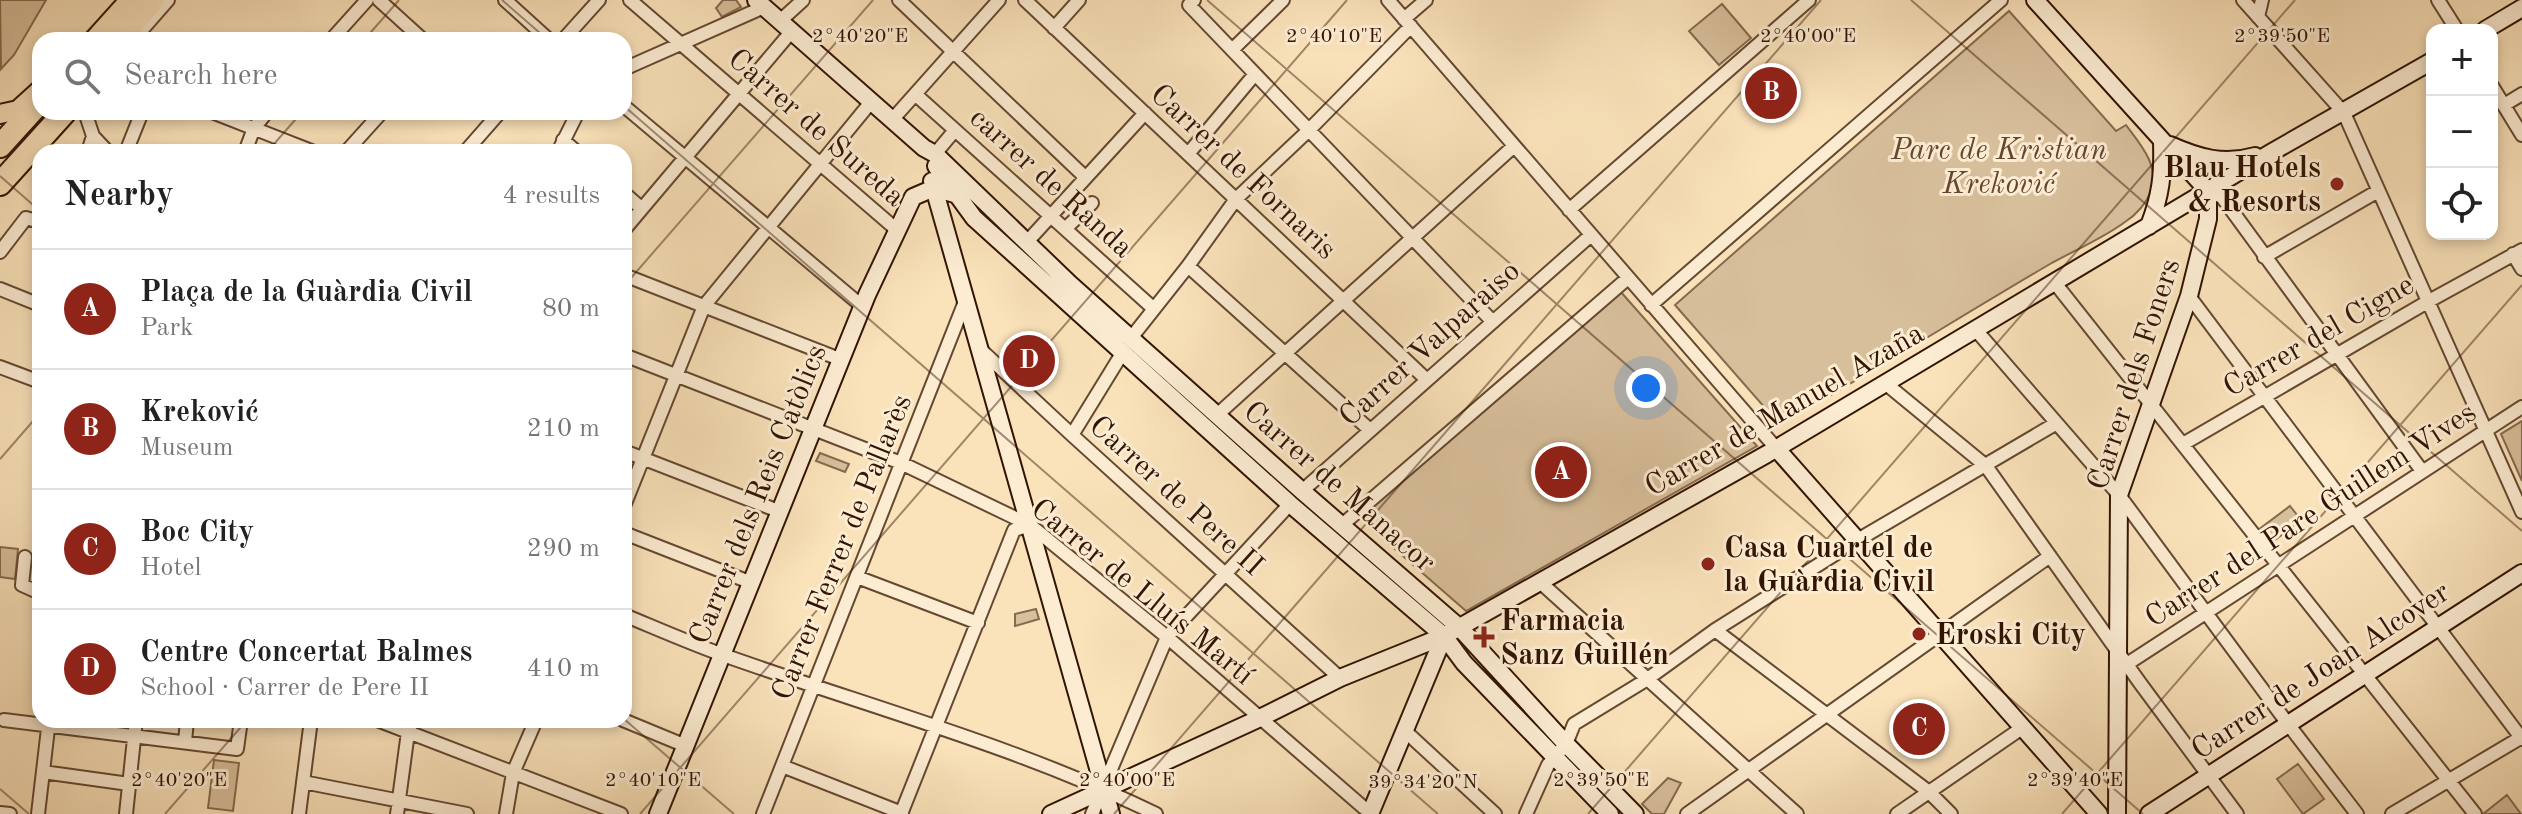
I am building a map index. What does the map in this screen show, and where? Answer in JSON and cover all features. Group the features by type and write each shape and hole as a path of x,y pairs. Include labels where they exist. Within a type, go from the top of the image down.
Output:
{"highway":[{"path":"103,32 132,0"},
{"path":"125,32 153,0"},
{"path":"0,135 32,102"},
{"path":"0,146 32,103"},
{"path":"0,174 48,120"},
{"path":"37,144 58,120"},
{"path":"0,187 32,150"},
{"path":"0,187 32,168"}],"main road":[{"path":"91,32 113,5"},
{"path":"0,114 18,110 32,101"}],"street":[{"path":"139,32 168,0"},
{"path":"338,32 367,0"},
{"path":"379,0 414,32"},
{"path":"505,0 540,32"},
{"path":"570,32 599,0"},
{"name":"Carrer de Sureda","path":"630,0 897,230"},
{"path":"632,220 739,94 803,0"},
{"path":"899,0 1085,177"},
{"path":"892,120 999,0"},
{"name":"Carrer de Fornaris","path":"1025,0 1427,380"},
{"path":"1054,28 1079,0"},
{"path":"1232,50 1283,0"},
{"path":"1388,0 1856,541 2099,814"},
{"path":"1072,435 1127,345 1236,199 1309,130 1426,0"},
{"path":"1569,210 1809,0"},
{"path":"1651,305 2001,0"},
{"path":"2035,0 2208,191 2222,197 2422,471"},
{"path":"2243,0 2344,113 2522,512"},
{"path":"2258,17 2262,0"},
{"path":"2438,0 2453,24"},
{"path":"1191,3 1232,50 1493,322"},
{"path":"632,66 682,45 760,4"},
{"name":"Carrer de Manacor","path":"760,4 892,120 975,209 1127,345 1217,415 1460,628 1610,814"},
{"path":"2495,24 2522,8"},
{"name":"Carrer de Manuel Azaña","path":"1051,814 1340,678 1460,628 1776,448 2272,152 2426,65"},
{"path":"1188,154 1255,74"},
{"name":"carrer de Randa","path":"915,94 1154,309"},
{"path":"2504,105 2522,94"},
{"path":"2498,96 2522,135"},
{"path":"632,486 704,306 871,102"},
{"path":"632,113 863,307"},
{"path":"1026,243 1145,113"},
{"path":"88,120 93,136 100,144"},
{"path":"129,144 139,120"},
{"path":"233,120 294,144"},
{"path":"248,144 260,120"},
{"path":"353,144 375,120"},
{"path":"472,144 493,120"},
{"path":"561,144 574,120"},
{"path":"955,130 930,158 934,188 1111,814"},
{"path":"90,144 93,136"},
{"path":"2149,226 2159,201 2163,175 2162,142"},
{"name":"Carrer de Manuel Azaña","path":"2162,142 2197,157 2221,161 2241,160 2272,152"},
{"path":"1217,415 1514,146"},
{"name":"Carrer de Manacor","path":"930,158 975,209 1026,243 1241,459 1444,636 1464,663 1635,814"},
{"name":"Carrer dels Reis Catòlics","path":"658,814 863,307 930,158"},
{"path":"913,197 934,188"},
{"path":"934,188 975,209"},
{"name":"Carrer dels Foners","path":"2117,814 2122,658 2119,495 2189,296 2208,219 2208,191"},
{"path":"2264,257 2378,191"},
{"path":"913,197 929,202 947,228"},
{"path":"632,200 641,208"},
{"path":"1065,229 1092,203"},
{"path":"947,228 975,209"},
{"path":"0,252 26,218 32,220"},
{"name":"Carrer Valparaiso","path":"1302,491 1591,235"},
{"path":"2518,252 2522,269"},
{"name":"Carrer del Cigne","path":"2183,444 2518,252"},
{"path":"1188,266 1370,430"},
{"path":"632,278 842,360"},
{"path":"1342,525 1628,278"},
{"path":"2055,283 2475,814"},
{"path":"0,289 32,302"},
{"path":"2189,296 2522,738 2392,814"},
{"name":"Carrer Ferrer de Pallarès","path":"763,814 966,299"},
{"path":"1975,329 2119,495 2357,814"},
{"name":"Carrer de Pere II","path":"981,350 1340,678"},
{"name":"Carrer de Lluís Martí","path":"632,358 901,463 1030,525 1167,637 1371,814"},
{"path":"0,367 32,379"},
{"path":"1885,383 1986,466 2237,814"},
{"name":"Carrer del Pare Guillem Vives","path":"2122,658 2206,613 2522,407"},
{"path":"1526,814 1548,765 1574,724 1856,541 2055,424"},
{"path":"632,454 781,512"},
{"path":"1241,459 1263,465 1282,482 1302,491"},
{"path":"1092,814 1167,637 1290,504"},
{"path":"782,766 902,814 1014,530 1030,525"},
{"path":"632,536 752,583"},
{"path":"1687,814 2050,556"},
{"path":"25,557 22,585 32,589"},
{"name":"Carrer de Joan Alcover","path":"2149,814 2522,573"},
{"path":"857,577 978,623"},
{"path":"1540,582 1797,814"},
{"path":"632,618 723,655 936,726 1104,788 1156,814"},
{"path":"1715,630 1929,792 1951,814"},
{"path":"1371,814 1444,636"},
{"path":"4,720 32,722"},
{"path":"632,724 686,746"},
{"path":"38,814 48,728"},
{"path":"82,728 237,749 240,728"},
{"path":"126,814 135,728"},
{"path":"185,742 186,728"},
{"path":"299,814 310,728"},
{"path":"398,807 410,728"},
{"path":"414,728 513,773 621,814"},
{"path":"506,814 513,773 533,728"},
{"path":"1897,814 2022,728"},
{"path":"1405,731 1495,814"},
{"path":"43,772 129,784"},
{"path":"303,782 398,807 467,814"},
{"path":"0,813 10,814"}],"green space":[{"path":"0,0 46,0 14,55 1,69"},
{"path":"723,0 736,0 741,7 722,17 716,8"},
{"path":"1722,4 1751,38 1719,65 1689,31"},
{"name":"Parc de Kristian Kreković","path":"2009,11 2116,131 2126,125 2137,139 2153,172 2147,200 2133,216 2107,234 2050,264 1826,398 1819,394 1779,424 1675,305"},
{"path":"1620,291 1757,446 1466,611 1357,516"},
{"path":"2522,421 2522,481 2501,434"},
{"path":"820,453 849,464 845,472 816,461"},
{"path":"2290,506 2301,520 2270,544 2258,530"},
{"path":"0,547 18,549 15,579 0,577"},
{"path":"1036,609 1039,619 1015,626 1015,614"},
{"path":"214,760 239,763 233,811 208,808"},
{"path":"2298,764 2324,799 2303,814 2277,779"},
{"path":"1668,778 1681,783 1664,814 1652,814 1642,804"},
{"path":"2507,795 2521,814 2483,814"}],"place":[{"name":"Kreković","path":"1771,93"},
{"name":"Blau Hotels & Resorts","path":"2337,184"},
{"name":"Centre Concertat Balmes","path":"1029,361"},
{"name":"Plaça de la Guàrdia Civil","path":"1561,472"},
{"name":"Casa Cuartel de la Guàrdia Civil","path":"1708,564"},
{"name":"Eroski City","path":"1919,634"},
{"name":"Farmacia Sanz Guillén","path":"1484,637"},
{"name":"Boc City","path":"1919,729"}]}
